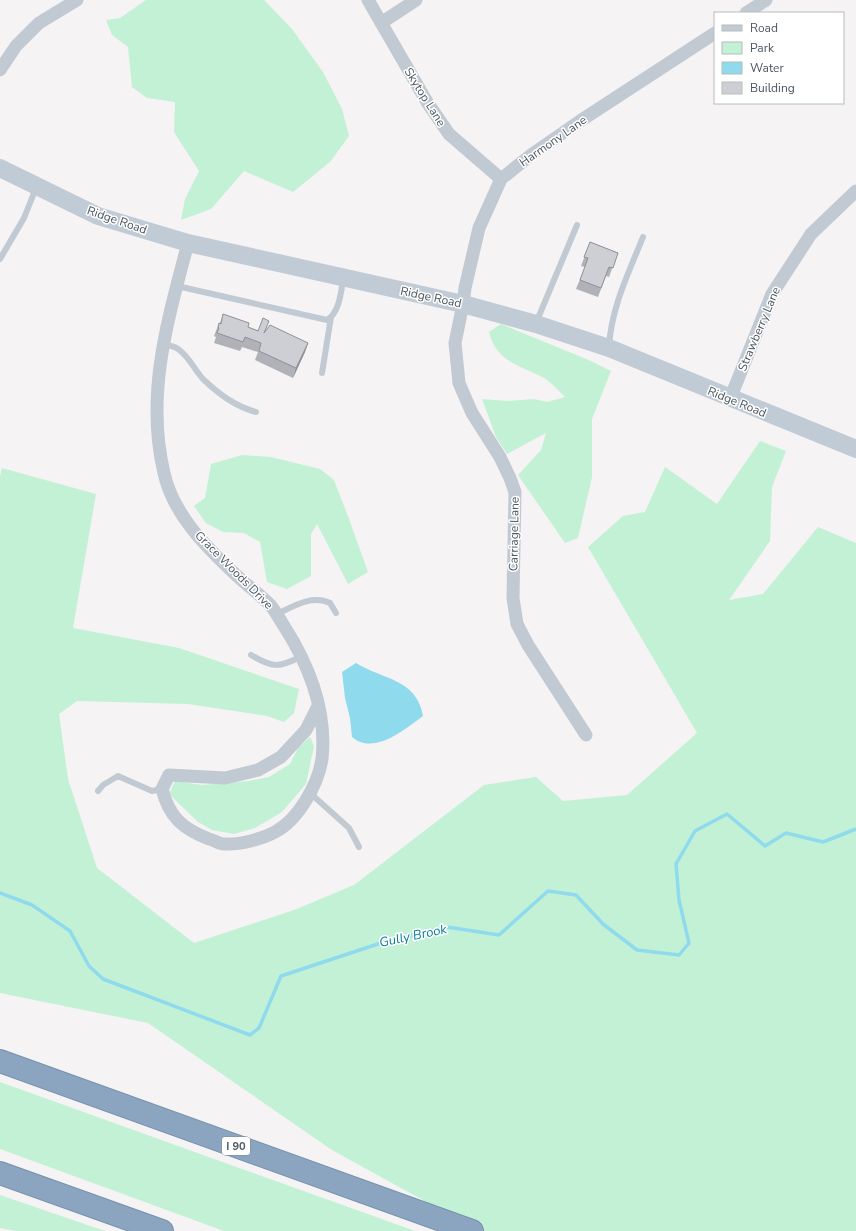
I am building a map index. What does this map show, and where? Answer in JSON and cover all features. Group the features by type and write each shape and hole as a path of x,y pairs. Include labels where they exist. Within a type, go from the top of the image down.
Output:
{"highway":[{"name":"I 90","path":"0,1061 472,1231"},
{"path":"0,1173 162,1231"}],"main road":[{"name":"Ridge Road","path":"0,168 98,216 188,243 463,304 536,324 609,348 730,399 856,449"}],"street":[{"path":"0,70 16,46 39,23 77,0"},
{"name":"Skytop Lane","path":"368,0 427,102 449,134 502,179"},
{"path":"381,23 416,0"},
{"path":"748,12 766,0"},
{"name":"Harmony Lane","path":"463,304 465,288 479,228 502,179 531,155 580,121 714,34"},
{"name":"Strawberry Lane","path":"730,399 772,294 811,234 856,191"},
{"name":"Grace Woods Drive","path":"162,789 166,805 174,816 193,833 224,844 247,841 276,832 301,809 315,785 322,760 321,724 318,706 312,679 302,656 272,607 200,540 176,506 164,474 158,431 158,384 163,344 188,243"},
{"name":"Carriage Lane","path":"463,304 455,343 459,383 472,413 500,457 515,492 513,598 517,624 528,645 586,735"},
{"path":"162,789 169,776 225,778 258,770 281,757 306,730 318,706"}],"lane":[{"path":"0,259 24,218 37,187"},
{"path":"536,324 577,225"},
{"path":"609,348 610,335 618,303 642,237"},
{"path":"322,373 331,317 340,298 344,278"},
{"path":"177,286 327,320 331,317"},
{"path":"163,344 177,349 185,356 204,380 229,402 256,412"},
{"path":"276,614 308,601 319,600 330,603 336,613"},
{"path":"251,655 265,663 276,666 287,664 302,656"},
{"path":"98,791 103,785 118,776 152,791 162,789"},
{"path":"310,793 348,828 359,847"}],"green space":[{"path":"146,0 264,0 292,29 323,72 342,109 349,136 330,162 293,192 244,171 211,209 181,220 185,199 199,171 174,132 175,102 147,98 132,87 128,47 112,35 106,20 120,18"},
{"path":"501,324 591,361 611,371 592,419 592,477 578,538 565,543 518,475 541,450 546,433 507,454 496,437 482,399 507,401 534,399 547,402 565,397 547,380 518,366 497,350 492,342 489,332"},
{"path":"760,441 786,451 772,487 770,541 729,600 763,594 818,527 856,543 856,1231 479,1231 332,1150 148,1023 0,993 0,476 2,468 96,494 73,628 179,648 299,689 294,713 284,722 267,716 188,704 77,701 59,714 68,779 97,868 194,943 294,910 354,885 484,785 536,777 563,801 627,795 697,733 588,547 623,516 645,512 665,467 717,504"},
{"path":"242,455 271,457 320,469 334,480 368,572 348,584 317,524 311,534 311,576 287,589 267,582 260,542 244,533 223,532 206,523 194,506 205,498 211,464"},
{"path":"310,737 314,746 306,784 282,812 255,828 234,834 212,830 198,822 169,794 175,781 202,785 249,781 269,777 290,764 298,748"},
{"path":"0,1082 415,1231 224,1231 0,1149"},
{"path":"0,1195 105,1231 16,1231 0,1228"}],"water":[{"path":"356,663 406,687 413,694 419,704 423,716 398,733 379,742 370,744 361,742 352,737 342,672"}],"building":[{"path":"590,242 618,253 613,268 609,267 601,288 580,280 588,258 584,257"},
{"path":"223,314 249,323 248,327 258,331 263,318 269,321 264,333 270,325 308,343 296,368 259,351 261,343 245,337 243,342 217,333"}],"waterway":[{"name":"Gully Brook","path":"0,893 32,905 70,931 89,966 103,979 250,1035 259,1028 281,976 384,942 447,927 499,935 548,891 576,895 603,924 637,950 679,955 689,943 679,900 676,864 695,831 727,814 765,846 786,833 823,842 856,829"}]}
